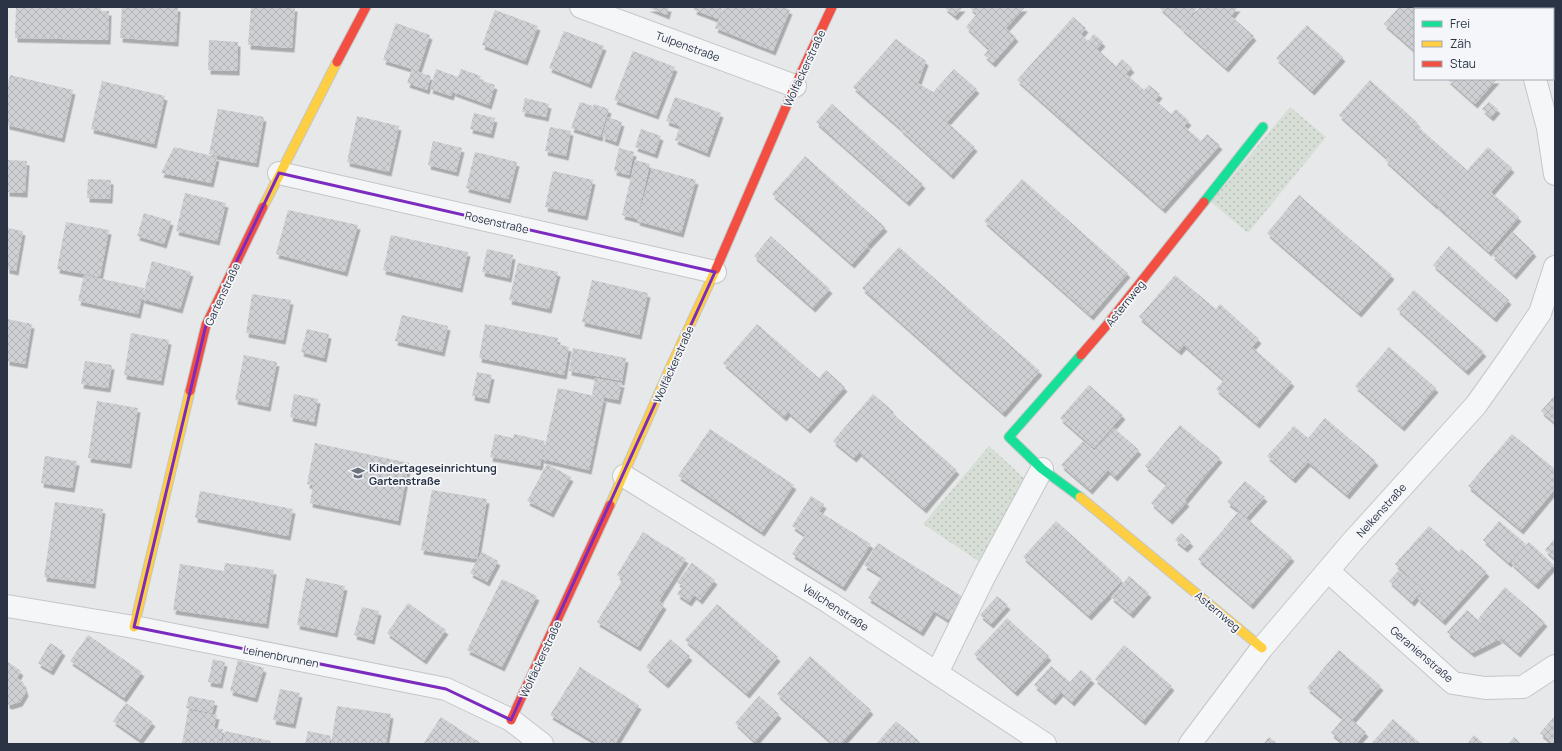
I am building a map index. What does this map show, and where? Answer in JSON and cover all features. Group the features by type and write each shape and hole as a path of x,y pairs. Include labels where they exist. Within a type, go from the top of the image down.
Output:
{"street":[{"name":"Gartenstraße","path":"134,627 206,325 279,173 366,7"},
{"name":"Tulpenstraße","path":"581,7 796,86"},
{"name":"Wolfäckerstraße","path":"511,720 624,476 670,368 715,272 832,7"},
{"path":"1535,80 1552,124 1555,174"},
{"name":"Asternweg","path":"1262,648 1091,505 1042,469 1009,437 1106,326 1174,242 1263,127"},
{"name":"Rosenstraße","path":"279,173 715,272"},
{"name":"Nelkenstraße","path":"1190,744 1262,648 1328,571 1476,405 1540,313 1555,267"},
{"path":"937,673 985,575 1042,469"},
{"name":"Veilchenstraße","path":"624,476 830,603 1045,744"},
{"name":"Geranienstraße","path":"1328,571 1453,683 1485,688 1522,687 1555,666"},
{"name":"Leinenbrunnen","path":"7,606 134,627 446,689 511,720 542,744"}],"highlighted area":[{"path":"279,173 715,272 511,720 446,689 134,627 206,325"}],"shaded area":[{"path":"1290,107 1326,137 1248,233 1211,202"},
{"path":"989,446 1025,479 980,562 923,524"}],"building":[{"path":"16,7 101,7 101,11 109,11 108,40 15,38"},
{"path":"122,7 178,7 176,42 120,38"},
{"path":"251,7 295,7 292,48 248,45"},
{"path":"647,7 669,7 667,15"},
{"path":"695,7 723,7 718,19 694,10"},
{"path":"724,7 783,7 790,10 773,51 715,28"},
{"path":"944,7 963,7 955,16"},
{"path":"969,7 1025,7 988,48 966,27 977,14"},
{"path":"1159,7 1198,7 1181,27"},
{"path":"1200,7 1238,7 1231,16 1254,36 1226,68 1181,28"},
{"path":"1399,7 1456,8 1414,8 1414,50 1384,24"},
{"path":"495,10 538,26 525,61 482,45"},
{"path":"1073,17 1086,28 1081,34 1088,41 1094,34 1103,42 1097,49 1116,66 1122,59 1132,68 1126,74 1144,90 1149,85 1160,94 1155,100 1171,114 1176,109 1189,121 1184,126 1201,141 1207,134 1220,145 1163,209 1017,80"},
{"path":"396,23 430,35 418,72 431,76 427,90 407,83 412,69 383,60"},
{"path":"1307,25 1343,57 1312,91 1276,58"},
{"path":"1006,28 1016,37 993,63 984,55"},
{"path":"564,31 604,46 589,84 549,68"},
{"path":"896,39 926,61 918,83 933,92 900,128 853,87"},
{"path":"209,40 238,42 237,71 208,70"},
{"path":"633,51 675,67 656,115 614,100"},
{"path":"436,69 458,77 451,96 430,89"},
{"path":"461,69 481,76 479,80 495,85 489,105 453,92"},
{"path":"954,69 977,89 947,122 975,147 951,175 900,129"},
{"path":"10,75 73,90 62,138 7,125 7,89"},
{"path":"1370,80 1418,123 1416,125 1467,170 1435,205 1385,160 1387,158 1339,115"},
{"path":"1448,80 1496,80 1475,104"},
{"path":"102,81 165,96 154,144 91,129"},
{"path":"675,97 721,113 707,153 675,140 680,126 666,121"},
{"path":"525,98 549,104 546,117 522,112"},
{"path":"580,102 593,106 587,127 594,104 609,109 600,137 571,128"},
{"path":"1489,102 1498,109 1491,117 1482,109"},
{"path":"832,104 923,184 907,202 816,122"},
{"path":"218,109 264,117 256,163 209,154"},
{"path":"474,113 495,118 491,134 470,129"},
{"path":"357,116 399,126 389,172 347,162"},
{"path":"608,117 622,122 616,142 602,137"},
{"path":"550,127 571,131 566,156 545,151"},
{"path":"641,129 661,136 655,154 635,147"},
{"path":"433,141 462,148 456,172 428,165"},
{"path":"174,147 217,157 211,183 161,173"},
{"path":"1488,147 1512,168 1491,192 1519,217 1489,252 1436,205"},
{"path":"619,148 634,152 629,175 614,171"},
{"path":"475,152 517,162 508,199 466,188"},
{"path":"805,156 885,227 868,245 858,236 868,246 852,264 772,194"},
{"path":"7,160 27,161 25,193 7,192"},
{"path":"635,160 650,164 637,219 622,215"},
{"path":"652,168 696,180 681,233 637,221"},
{"path":"553,171 593,180 585,216 545,207"},
{"path":"88,179 111,180 110,199 87,198"},
{"path":"1022,179 1128,273 1091,316 984,221"},
{"path":"185,193 226,203 217,241 176,231"},
{"path":"1299,195 1392,275 1359,313 1267,233"},
{"path":"288,210 358,225 345,272 276,254"},
{"path":"144,213 171,221 164,244 137,236"},
{"path":"66,222 109,230 100,277 57,269"},
{"path":"7,228 23,231 16,271 7,269"},
{"path":"1513,232 1534,252 1514,275 1492,255"},
{"path":"391,235 468,252 460,288 383,270"},
{"path":"771,236 830,289 813,308 754,256"},
{"path":"1449,246 1509,300 1494,318 1433,265"},
{"path":"899,247 1040,371 1003,413 862,288"},
{"path":"487,249 513,255 509,278 482,272"},
{"path":"152,261 191,272 180,309 142,299"},
{"path":"518,263 558,272 549,309 509,300"},
{"path":"84,275 144,288 138,314 78,301"},
{"path":"1175,275 1216,309 1220,304 1259,339 1252,347 1292,382 1257,424 1216,389 1224,380 1184,345 1179,351 1139,317"},
{"path":"592,280 648,293 639,335 582,322"},
{"path":"1414,290 1484,352 1466,371 1397,309"},
{"path":"252,294 291,300 283,340 246,333"},
{"path":"402,315 448,326 442,352 395,341"},
{"path":"7,319 32,324 25,364 7,361"},
{"path":"485,324 558,338 557,344 569,347 564,375 479,358"},
{"path":"757,324 819,378 826,370 845,387 808,429 788,412 784,417 723,363"},
{"path":"307,329 329,334 324,358 301,352"},
{"path":"131,333 169,340 161,381 124,375"},
{"path":"1389,347 1436,388 1402,427 1355,386"},
{"path":"573,348 626,358 622,381 569,371"},
{"path":"244,355 277,362 268,407 235,400"},
{"path":"85,361 112,365 108,388 81,384"},
{"path":"477,372 492,375 487,399 472,396"},
{"path":"595,378 622,383 618,400 592,395"},
{"path":"1089,385 1123,415 1094,448 1060,418"},
{"path":"558,388 604,398 589,470 542,459"},
{"path":"294,394 318,399 314,422 290,417"},
{"path":"873,394 894,412 893,414 957,470 924,509 859,452 854,458 833,441"},
{"path":"1555,395 1555,423 1541,411"},
{"path":"97,401 138,408 129,464 88,458"},
{"path":"1325,418 1376,461 1347,495 1308,462 1293,479 1267,456 1294,426 1308,438"},
{"path":"1180,425 1220,458 1185,500 1168,486 1187,502 1170,520 1151,503 1167,484 1145,466"},
{"path":"1114,428 1139,450 1115,477 1108,470 1090,490 1061,465 1083,441 1094,451"},
{"path":"710,429 794,485 762,532 678,476"},
{"path":"495,434 513,438 514,434 545,441 540,466 490,457"},
{"path":"1512,434 1555,469 1555,489 1521,530 1468,486"},
{"name":"Kindertageseinrichtung Gartenstraße","path":"315,443 409,463 398,521 310,503 313,485 307,484"},
{"path":"45,456 77,461 72,488 41,483"},
{"path":"547,464 571,477 551,513 527,501"},
{"path":"1245,481 1265,497 1246,518 1292,557 1251,605 1198,559 1239,511 1227,502"},
{"path":"432,490 487,499 477,559 421,550"},
{"path":"200,491 293,509 288,536 195,518"},
{"path":"811,496 824,504 810,526 820,512 871,544 843,587 792,554 805,535 792,526"},
{"path":"55,502 103,509 93,584 44,577"},
{"path":"1056,521 1122,580 1089,616 1023,557"},
{"path":"1499,521 1526,544 1509,563 1483,540"},
{"path":"1429,526 1459,552 1461,549 1487,572 1443,621 1417,598 1424,590 1395,564"},
{"path":"643,532 686,559 659,601 664,605 638,647 597,622 623,579 617,575"},
{"path":"1181,533 1191,542 1185,548 1175,540"},
{"path":"1555,538 1555,559 1545,550"},
{"path":"1529,542 1554,565 1536,585 1511,563"},
{"path":"878,543 963,597 948,620 934,611 921,632 868,598 882,576 864,565"},
{"path":"482,552 498,561 487,582 470,573"},
{"path":"225,563 274,570 266,624 173,610 180,564 224,571"},
{"path":"692,563 715,580 700,600 694,595 689,602 677,594 683,586 677,582"},
{"path":"1399,570 1422,590 1412,602 1389,581"},
{"path":"1129,576 1149,593 1131,614 1111,597"},
{"path":"306,578 345,586 335,633 297,625"},
{"path":"502,579 537,596 502,667 467,650"},
{"path":"1505,587 1545,622 1518,653 1478,619"},
{"path":"997,596 1008,605 991,624 980,615"},
{"path":"408,603 446,630 424,660 387,633"},
{"path":"717,604 778,657 747,694 685,640"},
{"path":"362,607 379,611 372,640 354,635"},
{"path":"1467,610 1500,639 1472,653 1447,632"},
{"path":"1007,618 1049,656 1015,692 974,654"},
{"path":"88,635 142,672 124,698 70,661"},
{"path":"670,639 690,656 666,684 646,667"},
{"path":"50,643 63,651 51,671 38,663"},
{"path":"1124,645 1172,686 1143,721 1095,679"},
{"path":"1339,650 1381,686 1352,720 1366,732 1356,744 1344,744 1331,733 1343,718 1307,688"},
{"path":"810,656 871,710 841,744 833,744 777,694"},
{"path":"213,659 225,662 220,684 208,682"},
{"path":"238,660 264,668 255,698 230,691"},
{"path":"7,661 21,671 17,678 23,682 26,692 20,702 10,705 7,704"},
{"path":"1051,666 1070,682 1081,670 1092,679 1072,702 1061,692 1053,701 1034,685"},
{"path":"580,667 639,705 615,744 598,744 550,715"},
{"path":"280,689 300,693 293,724 273,720"},
{"path":"189,696 215,701 212,713 186,708"},
{"path":"759,696 779,714 755,742 735,723"},
{"path":"126,703 153,722 140,740 113,721"},
{"path":"337,706 391,714 386,744 331,744"},
{"path":"188,710 217,715 214,728 223,729 221,744 182,744"},
{"path":"1555,716 1555,744 1553,744 1540,733"},
{"path":"441,717 482,744 423,744"},
{"path":"1393,719 1421,744 1371,744"},
{"path":"896,721 917,739 922,744 876,744"},
{"path":"225,731 271,741 270,744 222,744"},
{"path":"308,731 331,736 329,744 305,744"},
{"path":"1474,735 1484,744 1467,744"},
{"path":"1269,737 1278,744 1263,744"},
{"path":"1514,737 1522,744 1508,744"}],"traffic: fast":[{"path":"1204,202 1263,127"},
{"path":"1080,497 1042,469 1009,437 1081,355"}],"traffic: slow":[{"path":"263,207 337,62"},
{"path":"610,505 670,368 716,269"},
{"path":"134,627 190,391"},
{"path":"1080,497 1262,648"}],"traffic: jam":[{"path":"337,62 366,7"},
{"path":"716,269 795,86 832,7"},
{"path":"1081,355 1106,326 1204,202"},
{"path":"190,391 206,325 263,207"},
{"path":"511,720 610,505"}],"place":[{"name":"Kindertageseinrichtung Gartenstraße","path":"358,473"}]}
